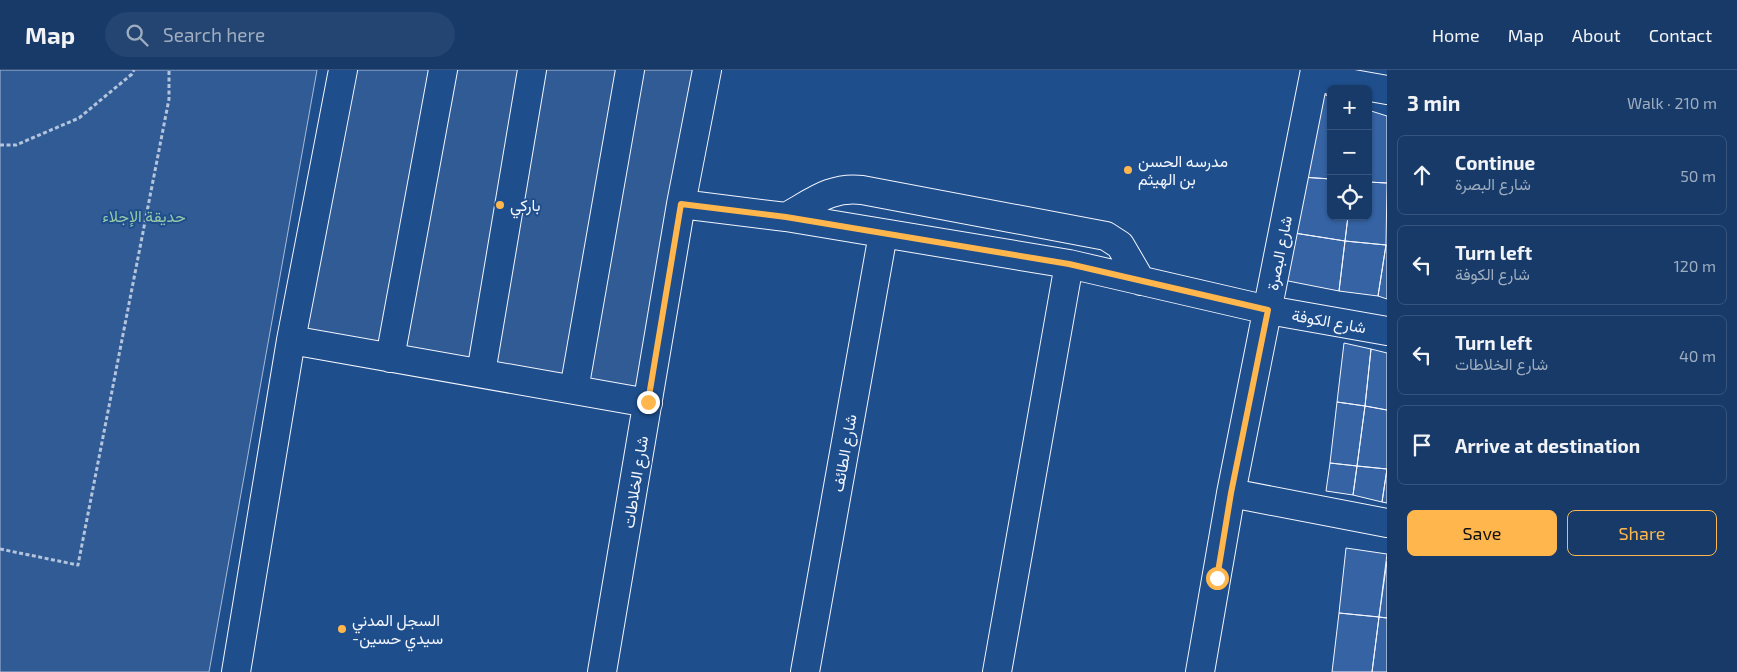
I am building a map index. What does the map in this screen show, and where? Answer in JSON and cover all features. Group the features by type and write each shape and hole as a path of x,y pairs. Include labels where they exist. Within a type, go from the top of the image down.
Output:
{"street":[{"path":"236,672 291,340 343,70"},
{"path":"390,358 444,70"},
{"path":"480,373 532,70"},
{"path":"574,390 630,70"},
{"name":"شارع الخلاطات","path":"602,672 681,204 707,70"},
{"path":"1315,74 1387,90"},
{"name":"شارع البصرة","path":"1200,672 1231,493 1315,74"},
{"path":"786,217 831,192 848,188 862,190 1106,236 1120,245 1141,281"},
{"name":"شارع الكوفة","path":"681,204 786,217 1069,264 1268,310 1387,331"},
{"name":"شارع الطائف","path":"805,672 883,234"},
{"path":"997,672 1069,264"},
{"path":"291,340 648,402"},
{"path":"1231,493 1387,523"}],"path":[{"path":"0,145 16,146 78,118 132,74 134,70"},
{"path":"0,549 78,565 169,99 169,70"}],"shaded area":[{"name":"حديقة الإجلاء","path":"0,70 317,70 209,672 0,672"},
{"name":"باركي","path":"344,70 706,70 648,402 292,340"}],"building":[{"path":"1317,92 1327,96 1327,179 1301,177"},
{"path":"1372,111 1387,116 1387,183 1372,182"},
{"path":"1301,177 1327,179 1327,220 1348,220 1345,241 1288,232"},
{"path":"1372,182 1387,183 1386,245 1345,241 1348,220 1372,220"},
{"path":"1288,232 1345,241 1339,291 1278,279"},
{"path":"1345,241 1386,245 1378,296 1339,291"},
{"path":"1387,245 1387,299 1378,296"},
{"path":"1344,343 1371,349 1365,406 1337,402"},
{"path":"1371,349 1387,353 1387,410 1365,406"},
{"path":"1337,402 1365,406 1357,466 1330,463"},
{"path":"1365,406 1387,410 1387,469 1357,466"},
{"path":"1330,463 1357,466 1353,495 1326,491"},
{"path":"1357,466 1387,469 1382,502 1353,495"},
{"path":"1387,469 1387,503 1382,502"},
{"path":"1346,548 1387,554 1379,617 1339,613"},
{"path":"1387,561 1387,618 1379,617"},
{"path":"1339,613 1379,617 1372,672 1332,672"},
{"path":"1379,617 1387,618 1387,672 1372,672"}],"place":[{"name":"مدرسه الحسن بن الهيثم","path":"1128,170"},
{"name":"باركي","path":"500,205"},
{"name":"السجل المدني -سيدي حسين","path":"342,629"}],"route":[{"path":"648,402 681,204 786,217 1069,264 1268,310 1231,493 1217,578"}]}
